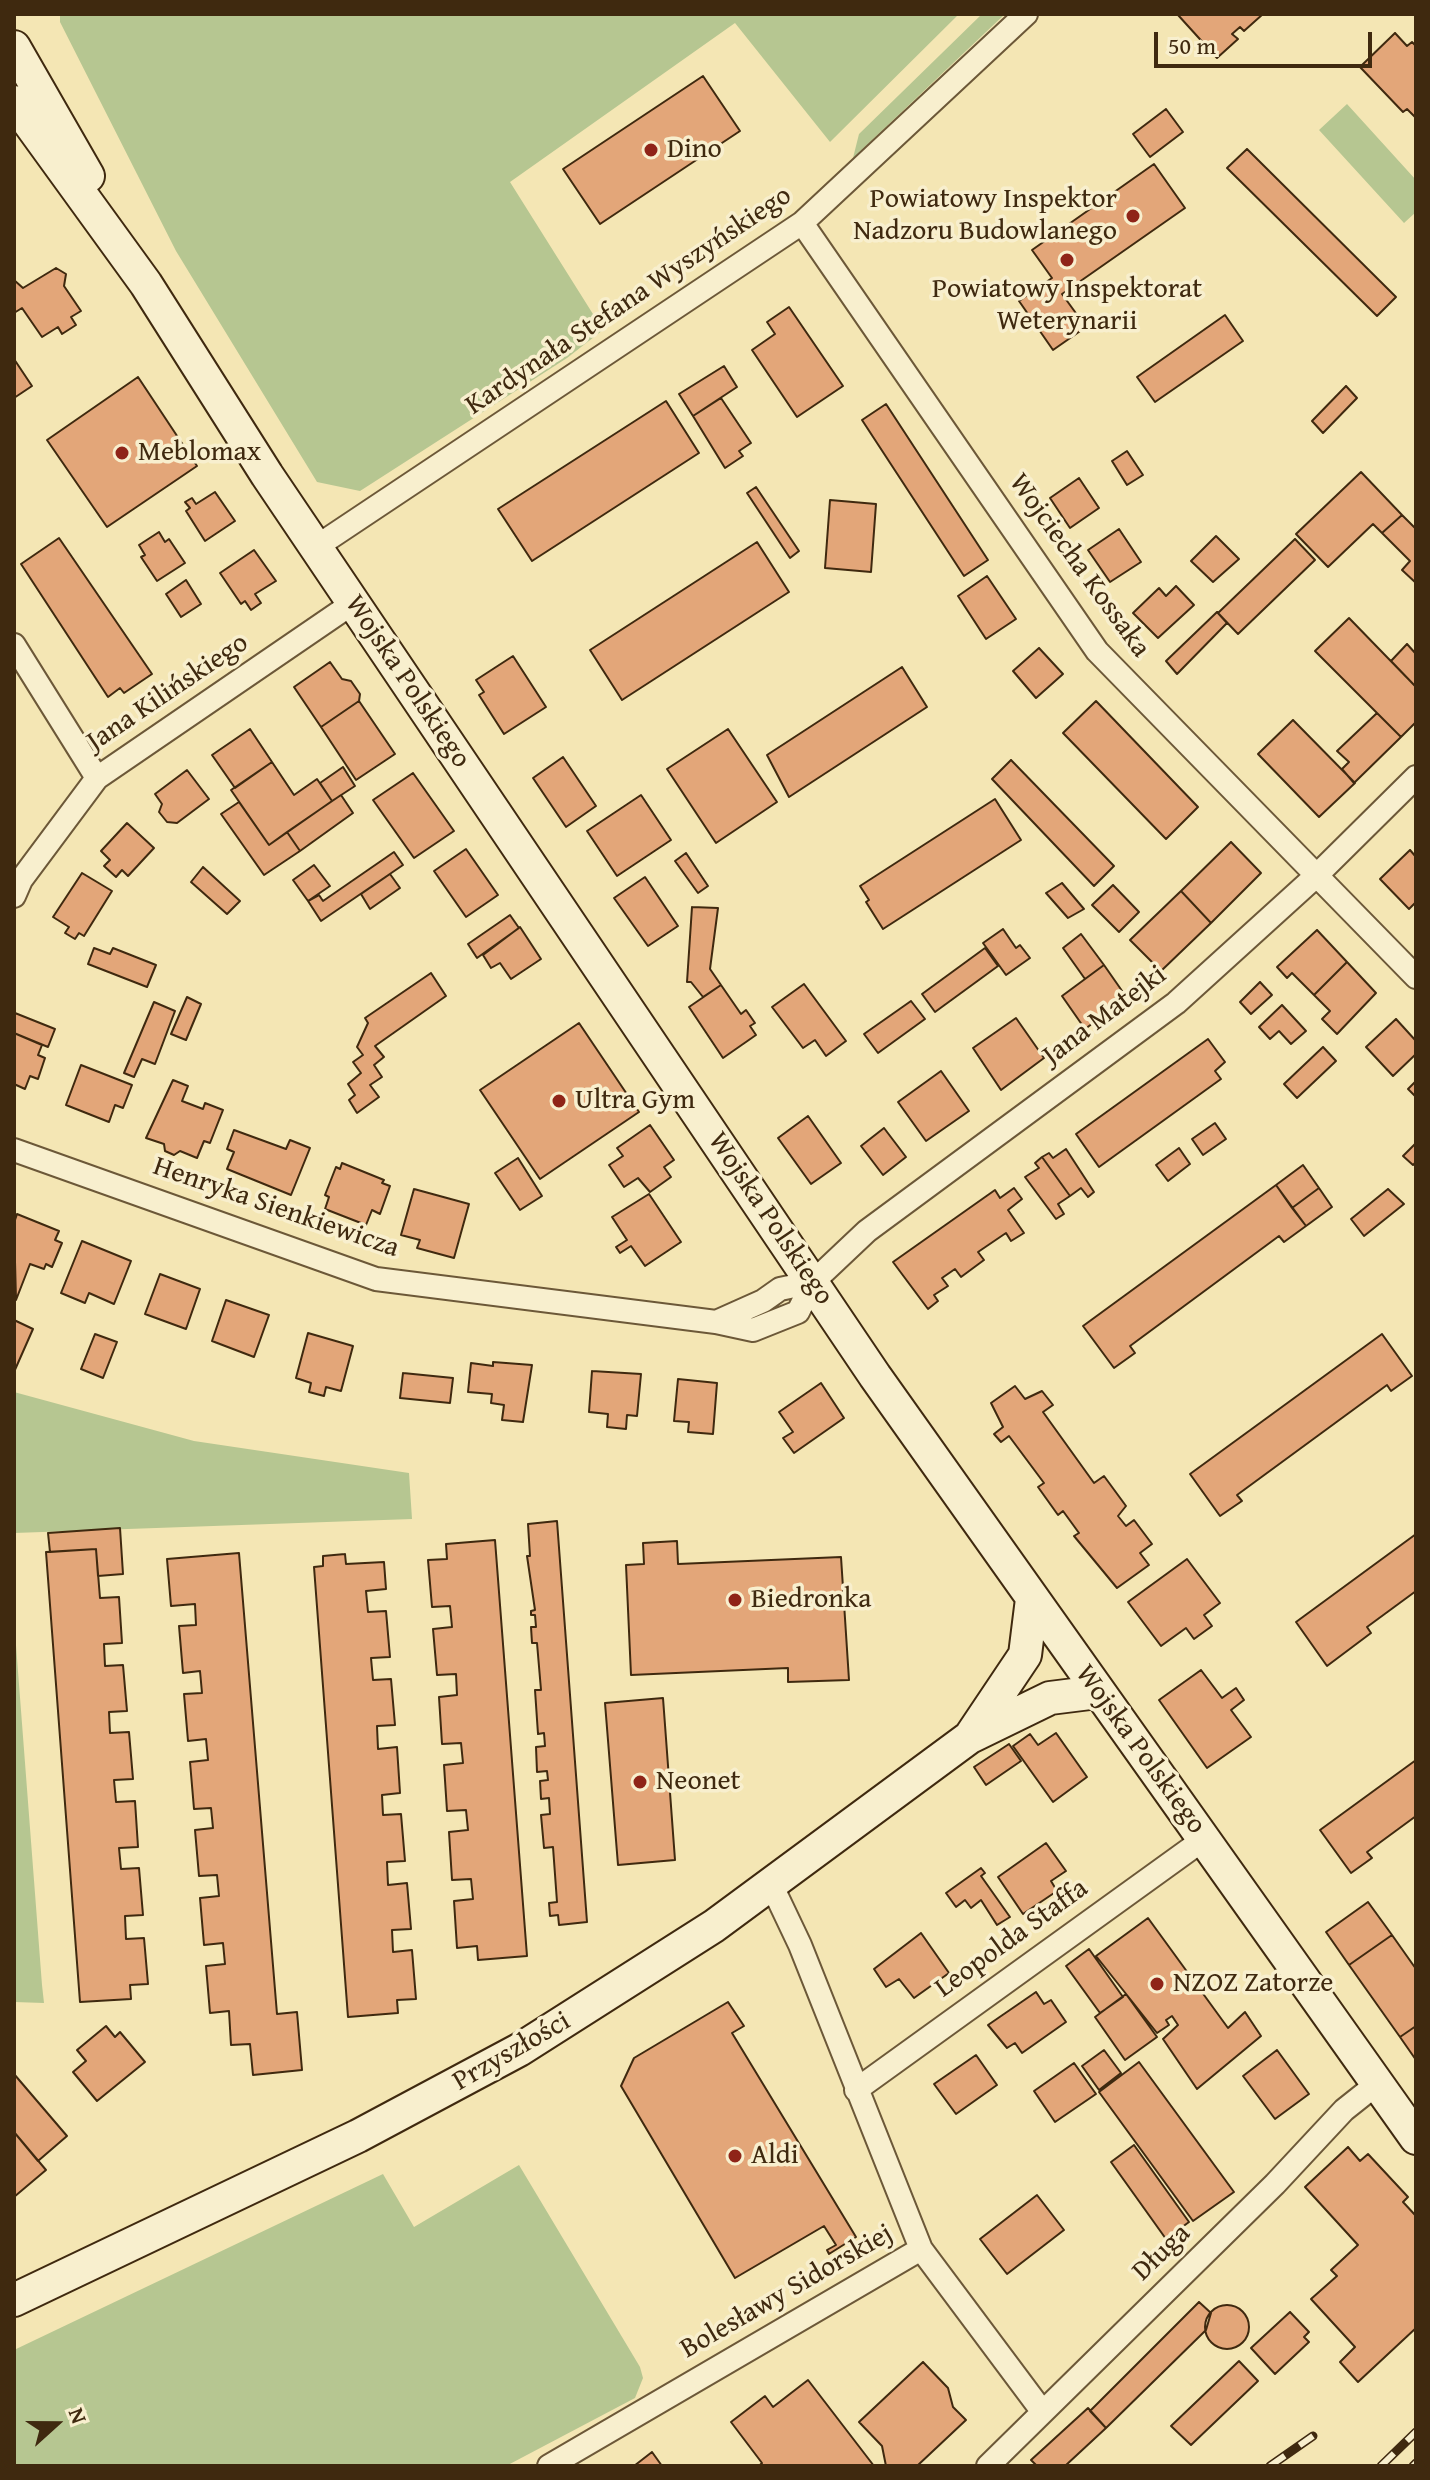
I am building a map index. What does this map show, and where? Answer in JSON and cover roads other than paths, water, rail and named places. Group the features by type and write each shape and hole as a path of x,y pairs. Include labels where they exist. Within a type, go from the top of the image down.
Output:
{"street":[{"name":"Kardynała Stefana Wyszyńskiego","path":"316,547 802,223 1026,14"},
{"name":"Wojska Polskiego","path":"14,47 146,284"},
{"name":"Wojska Polskiego","path":"14,102 146,284 353,603 813,1282 1032,1599 1416,2138"},
{"name":"Wojciecha Kossaka","path":"802,223 1097,651 1416,977"},
{"name":"Jana Kilińskiego","path":"14,896 21,880 97,778 353,603"},
{"path":"14,645 97,778"},
{"name":"Jana Matejki","path":"813,1282 867,1231 1176,1003 1316,876 1416,777"},
{"name":"Henryka Sienkiewicza","path":"14,1150 376,1279 716,1322 763,1301 780,1289 813,1282"},
{"name":"Przyszłości","path":"970,1737 1025,1655 1032,1599"},
{"name":"Przyszłości","path":"14,2300 440,2094 592,2005 771,1884 970,1737 1050,1698 1098,1692"},
{"name":"Leopolda Staffa","path":"856,2090 1204,1839"},
{"name":"Bolesławy Sidorskiej","path":"549,2466 921,2249 800,1945 771,1884"},
{"name":"Długa","path":"988,2466 1275,2184 1344,2110 1378,2083"},
{"path":"921,2249 1042,2411"}],"railway":[{"path":"1381,2466 1416,2432"},
{"path":"1270,2466 1313,2436"},
{"path":"1413,2466 1416,2463"}],"place":[{"name":"Dino","path":"651,150"},
{"name":"Powiatowy Inspektor Nadzoru Budowlanego","path":"1133,216"},
{"name":"Powiatowy Inspektorat Weterynarii","path":"1067,260"},
{"name":"Meblomax","path":"122,453"},
{"name":"Ultra Gym","path":"559,1101"},
{"name":"Biedronka","path":"735,1600"},
{"name":"Neonet","path":"640,1782"},
{"name":"NZOZ Zatorze","path":"1157,1984"},
{"name":"Aldi","path":"735,2156"}]}
